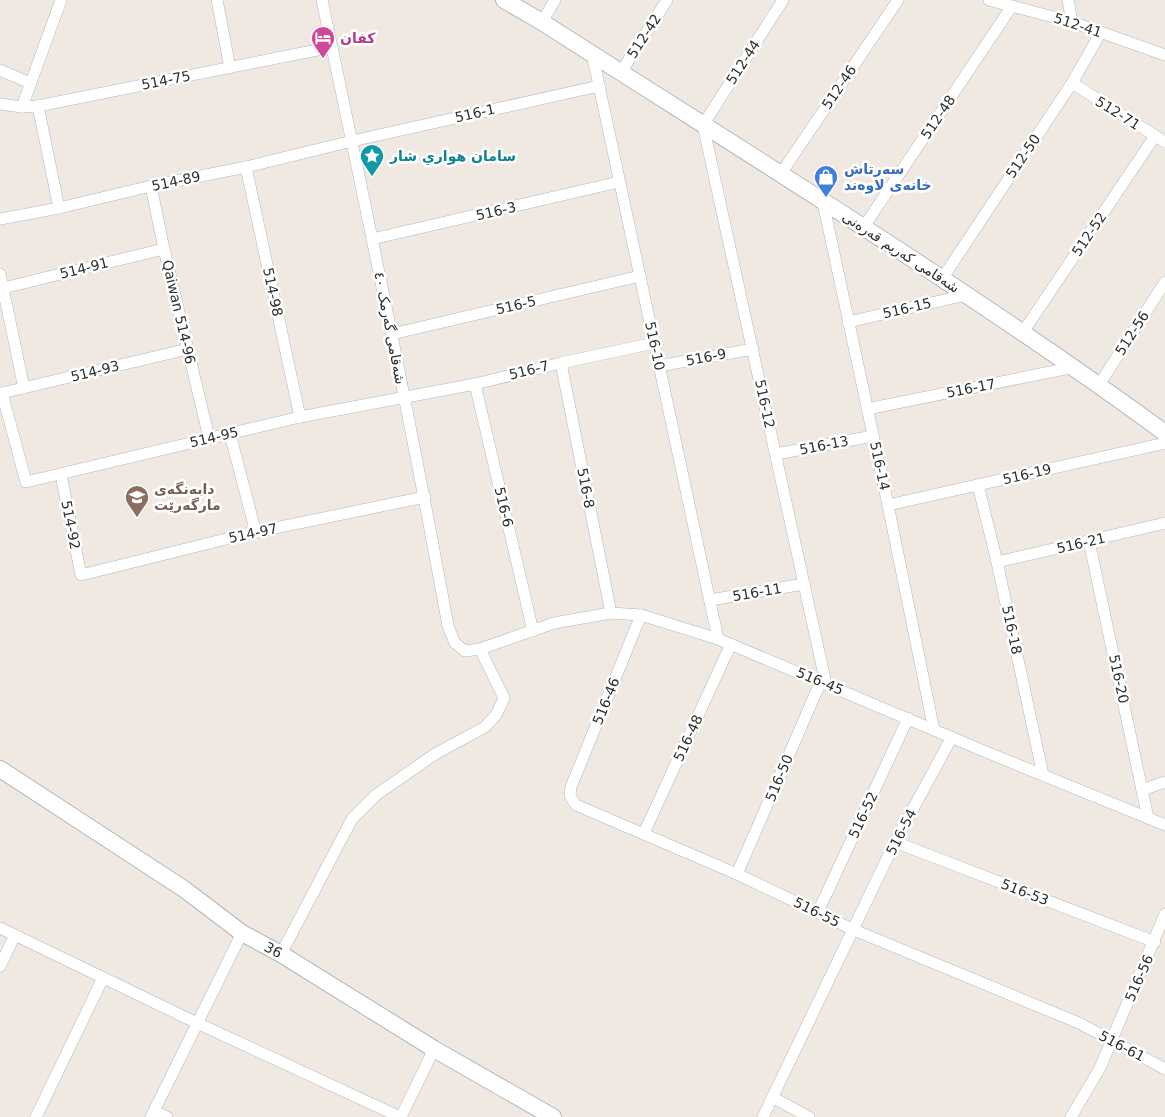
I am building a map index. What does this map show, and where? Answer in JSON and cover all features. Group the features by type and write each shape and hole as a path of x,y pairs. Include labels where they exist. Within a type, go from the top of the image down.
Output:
{"street":[{"path":"22,107 61,0"},
{"path":"217,0 230,68"},
{"name":"شەقامی گەرمک ٤٠","path":"322,0 425,497 448,626 455,643 465,651"},
{"name":"شەقامی کەریم قەرەنی","path":"504,0 621,72 966,294 1075,367 1165,433"},
{"path":"542,22 555,0"},
{"name":"512-42","path":"621,72 667,0"},
{"name":"512-44","path":"703,125 783,0"},
{"name":"512-46","path":"780,175 898,0"},
{"name":"512-41","path":"989,0 1072,22 1165,55"},
{"path":"1068,0 1072,22"},
{"name":"512-48","path":"863,228 1012,6"},
{"name":"512-50","path":"942,279 1072,83 1101,32"},
{"name":"514-75","path":"0,104 22,107 38,106 332,47"},
{"name":"516-10","path":"592,54 718,638"},
{"path":"0,70 30,83"},
{"name":"512-71","path":"1072,83 1165,142"},
{"name":"516-1","path":"352,141 599,86"},
{"path":"38,106 59,208"},
{"name":"516-12","path":"703,125 776,454 823,682"},
{"name":"512-52","path":"1022,332 1155,136"},
{"name":"514-89","path":"0,218 59,208 151,186 246,167 352,141"},
{"name":"514-98","path":"246,167 300,417"},
{"name":"516-3","path":"372,239 620,182"},
{"name":"Qaiwan 514-96","path":"151,186 209,438"},
{"name":"516-14","path":"822,202 888,505 934,730"},
{"name":"514-91","path":"3,288 164,249"},
{"path":"0,274 24,388"},
{"name":"516-5","path":"392,334 640,276"},
{"name":"512-56","path":"1099,385 1165,282"},
{"name":"516-15","path":"848,322 966,294"},
{"name":"516-7","path":"403,397 475,384 654,343"},
{"name":"514-93","path":"1,392 188,349"},
{"name":"516-9","path":"659,366 753,349"},
{"name":"516-8","path":"561,363 611,613"},
{"name":"516-17","path":"867,409 1075,367"},
{"name":"516-6","path":"475,384 533,630"},
{"name":"514-95","path":"1,392 26,482 300,417 403,397"},
{"path":"230,434 256,533"},
{"name":"516-13","path":"776,454 873,436"},
{"name":"516-19","path":"888,505 1165,443"},
{"name":"514-92","path":"61,475 81,575"},
{"name":"516-18","path":"978,486 997,562 1043,775"},
{"name":"514-97","path":"81,575 246,534 425,497"},
{"name":"516-21","path":"997,562 1165,524"},
{"name":"516-20","path":"1089,541 1148,818"},
{"name":"516-11","path":"710,600 804,584"},
{"name":"516-45","path":"465,651 480,649 554,623 611,613 642,615 718,638 934,730 1165,825"},
{"name":"516-46","path":"571,787 642,615"},
{"name":"516-48","path":"644,833 731,644"},
{"path":"281,954 352,819 376,795 435,754 485,727 496,715 504,698 480,649"},
{"name":"516-50","path":"737,874 823,682"},
{"name":"516-52","path":"818,912 908,718"},
{"name":"516-54","path":"763,1117 895,842 952,737"},
{"name":"36","path":"0,769 184,890 242,932 281,954 434,1049 553,1117"},
{"path":"1142,790 1165,782"},
{"name":"516-55","path":"571,787 570,796 576,805 737,874 854,930 1079,1022"},
{"name":"516-53","path":"895,842 1154,942"},
{"name":"516-56","path":"1071,1117 1100,1068 1165,914"},
{"path":"0,928 377,1112 400,1117 434,1049"},
{"path":"168,1117 152,1114 242,932"},
{"path":"0,966 15,935"},
{"path":"36,1117 103,978"},
{"name":"516-61","path":"1079,1022 1165,1069"},
{"path":"772,1097 809,1117"}],"place":[{"name":"كفان","path":"323,59"},
{"name":"سامان هواري شار","path":"372,177"},
{"name":"سەرتاش خانەی لاوەند","path":"826,198"},
{"name":"دایەنگەی مارگەرێت","path":"137,518"}]}
